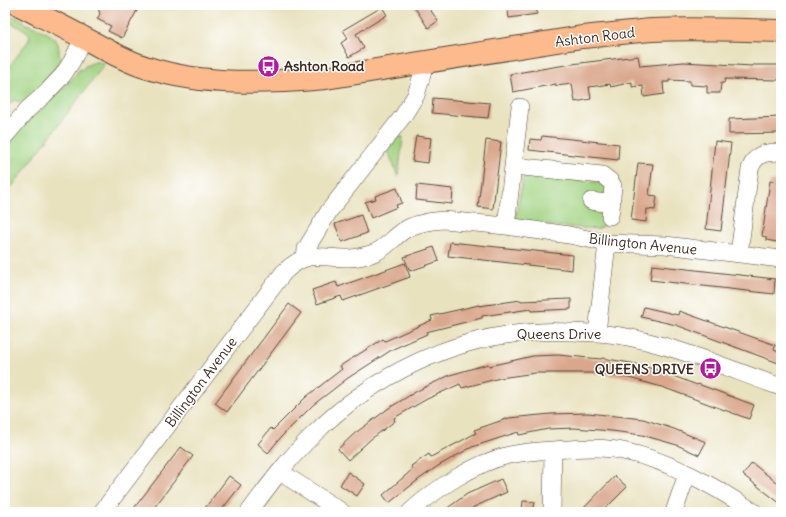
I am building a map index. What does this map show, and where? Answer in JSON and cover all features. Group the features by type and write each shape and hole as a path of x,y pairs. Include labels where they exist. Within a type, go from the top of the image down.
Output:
{"main road":[{"name":"Ashton Road","path":"20,5 84,37 115,55 147,68 177,76 218,81 295,81 326,78 617,33 652,30 703,29 781,31"}],"street":[{"path":"5,136 28,109 63,75 84,37"},
{"path":"305,258 306,249 330,211 403,116 416,95 424,62"},
{"path":"506,226 520,107"},
{"path":"739,254 752,162 762,154 768,152 781,152"},
{"path":"513,166 602,175 610,181 613,186 611,210 591,201"},
{"name":"Billington Avenue","path":"102,512 284,272 296,262 305,258 322,255 350,258 373,253 385,246 403,231 414,225 444,220 506,226 569,235 607,243 665,245 781,259"},
{"path":"597,333 607,243"},
{"name":"Queens Drive","path":"249,512 280,472 313,434 357,398 389,376 428,357 471,343 518,333 597,333 621,335 676,350 781,387"},
{"path":"410,512 443,486 488,463 509,455 534,450 597,448 623,451 656,461 687,474 724,493 754,512"},
{"path":"552,512 553,450"},
{"path":"280,472 342,512"},
{"path":"674,512 687,474"}],"green space":[{"path":"5,12 53,37 58,44 59,56 62,59 34,94 22,103 14,100 7,106 9,114 5,122 5,72 29,40 30,35 25,30 5,20"},
{"path":"95,62 101,62 104,65 5,196 5,146 16,132 67,85 80,69 83,70 85,66"},
{"path":"395,137 403,137 398,177 386,145"},
{"path":"524,174 604,183 610,193 589,208 605,213 608,222 606,225 597,229 514,223"}],"building":[{"path":"97,5 140,5 122,38 108,31 111,26 97,19 100,14"},
{"path":"413,5 427,5 438,21 428,28"},
{"path":"507,5 536,5 537,14 509,18"},
{"path":"382,7 387,15 356,34 364,48 349,57 341,43 348,38 343,30"},
{"path":"638,56 640,66 684,62 752,66 781,65 781,80 725,79 724,83 721,83 720,93 707,93 707,86 690,85 690,81 669,80 669,82 663,82 664,94 644,97 643,86 632,87 632,82 611,87 610,84 589,87 591,99 575,102 572,84 556,86 556,84 513,92 510,74 572,64"},
{"path":"433,98 490,103 488,118 432,113"},
{"path":"781,117 781,133 729,134 729,119"},
{"path":"416,136 431,138 428,163 412,161"},
{"path":"542,136 619,144 618,160 529,150 530,139 541,140"},
{"path":"486,140 501,142 493,209 478,207"},
{"path":"715,141 731,143 721,231 706,229"},
{"path":"638,163 653,164 649,195 657,196 655,210 647,209 646,222 631,220"},
{"path":"770,181 781,182 781,208 777,242 766,240 766,237 762,236"},
{"path":"417,185 453,189 452,204 416,200"},
{"path":"397,188 402,203 396,205 397,207 371,218 365,202 376,199 375,196"},
{"path":"361,215 367,233 342,242 335,224"},
{"path":"450,242 573,255 572,270 448,256"},
{"path":"434,247 439,261 410,271 404,257"},
{"path":"405,263 410,277 343,301 341,296 317,304 312,290 336,282 338,287"},
{"path":"652,265 775,279 774,294 650,280"},
{"path":"571,299 571,309 531,311 531,309 482,316 482,318 426,332 427,334 393,349 348,378 313,405 281,437 268,453 258,444 271,428 273,430 306,397 342,369 340,366 383,339 385,341 432,320 431,316 479,305 521,300"},
{"path":"289,304 301,313 227,412 215,403"},
{"path":"644,307 678,315 679,311 775,345 774,350 781,353 781,364 676,325 641,317"},
{"path":"558,355 602,358 636,364 697,385 698,384 754,405 749,419 662,387 629,378 592,373 535,373 500,378 462,388 460,384 427,399 394,418 395,421 371,439 348,460 338,449 354,434 389,408 417,391 450,375 488,364 489,366 533,356"},
{"path":"588,413 643,419 674,429 706,442 699,455 677,445 642,435 612,431 574,428 548,429 519,435 518,432 472,447 438,466 389,503 383,495 413,469 411,466 429,454 431,457 476,433 474,430 509,418 551,414"},
{"path":"181,447 193,456 151,512 131,512"},
{"path":"752,463 781,486 781,504 743,475"},
{"path":"348,472 365,484 357,496 340,485"},
{"path":"229,476 241,485 220,512 202,512"},
{"path":"615,476 627,487 602,512 580,512"},
{"path":"501,479 507,492 474,507 468,512 442,512 467,494"},
{"path":"523,501 535,502 533,512 522,512"}],"place":[{"name":"Ashton Road","path":"269,66"},
{"name":"QUEENS DRIVE","path":"710,369"}]}
